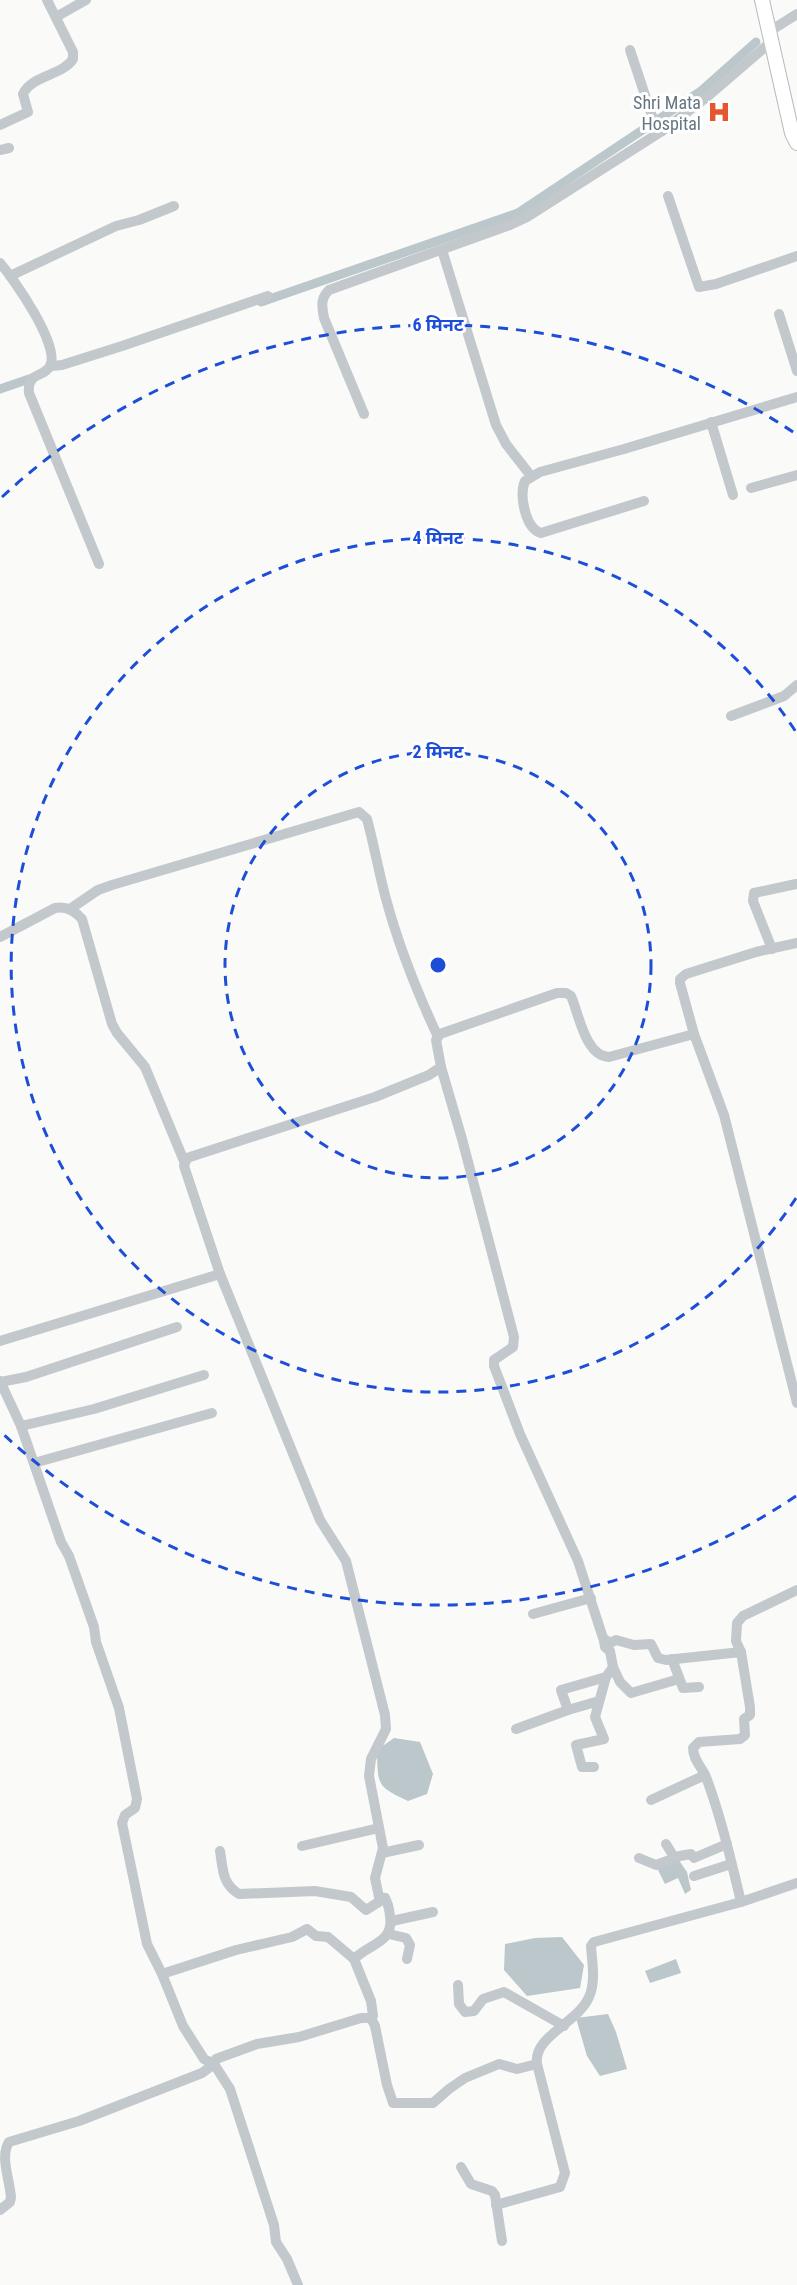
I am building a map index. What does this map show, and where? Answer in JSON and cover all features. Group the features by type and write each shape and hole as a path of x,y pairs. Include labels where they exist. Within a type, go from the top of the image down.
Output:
{"street":[{"path":"0,126 27,112 23,94 28,86 63,68 73,59 73,52 47,0"},
{"path":"56,17 86,0"},
{"path":"762,0 792,133 797,143"},
{"path":"364,414 324,318 321,304 323,296 329,290 526,218 659,126 707,97 797,14"},
{"path":"630,50 642,89 659,126"},
{"path":"668,196 699,287 716,284 797,256"},
{"path":"10,276 116,226 150,217 174,206"},
{"path":"442,250 496,425 506,444 531,476"},
{"path":"0,263 44,330 51,356 51,366"},
{"path":"99,564 31,399 28,389 31,380 51,366 62,365 122,346 268,296"},
{"path":"779,314 797,371"},
{"path":"644,501 541,532 536,531 532,526 521,495 525,481 531,476 797,397"},
{"path":"711,422 733,495"},
{"path":"751,488 797,475"},
{"path":"731,716 784,696 797,685"},
{"path":"70,909 98,890 112,885 359,812 367,819 386,899 408,969 438,1037"},
{"path":"772,949 753,901 754,893 796,884"},
{"path":"0,937 55,908 70,909 82,919 112,1024 145,1067 184,1161 220,1274 320,1520 328,1536 342,1553 386,1723 384,1737 374,1752 370,1766 370,1791 382,1852 375,1878 379,1897 385,1898"},
{"path":"797,943 682,976 680,983 694,1034 724,1114 797,1403"},
{"path":"679,1679 631,1693 620,1682 610,1651 605,1647 578,1561 520,1434 494,1366 494,1360 497,1357 513,1347 514,1337 441,1067 436,1040 440,1034 557,993 566,993 571,996 581,1027 595,1052 601,1057 609,1057 694,1034"},
{"path":"184,1161 191,1156 375,1097 441,1067"},
{"path":"0,1341 220,1274"},
{"path":"177,1327 26,1377 0,1381 21,1426 94,1627 96,1642 119,1708 137,1799 135,1808 123,1818 123,1828 144,1934 183,2026 204,2059 214,2064 230,2089 274,2225 276,2242 298,2285"},
{"path":"21,1426 94,1409 204,1375"},
{"path":"34,1463 212,1413"},
{"path":"741,1902 727,1844 705,1775 693,1753 695,1744 740,1739 745,1735 744,1719 750,1715 750,1707 741,1652 736,1641 739,1619 797,1590"},
{"path":"533,1614 591,1598"},
{"path":"604,1641 610,1643 616,1640 634,1645 651,1644 657,1658 672,1659 741,1652"},
{"path":"672,1659 683,1688 699,1687"},
{"path":"594,1767 582,1767 576,1745 604,1739 595,1717 606,1677 614,1667"},
{"path":"568,1710 561,1690 606,1677"},
{"path":"516,1728 599,1701"},
{"path":"651,1800 705,1775"},
{"path":"302,1846 379,1828"},
{"path":"666,1844 674,1857 678,1857"},
{"path":"639,1858 656,1865 691,1854 694,1858 727,1844"},
{"path":"382,1852 419,1845"},
{"path":"220,1851 224,1879 232,1890 239,1894 315,1891 351,1897 366,1910 385,1898"},
{"path":"694,1876 731,1863"},
{"path":"496,2205 560,2187 564,2181 565,2173 537,2064 537,2050 543,2042 583,2008 590,1996 593,1984 591,1946 594,1942 741,1902 797,1883"},
{"path":"354,1959 388,1934 392,1921 385,1898"},
{"path":"392,1921 433,1912"},
{"path":"162,1974 236,1950 292,1937 307,1929 316,1936 328,1937 354,1959 371,2001 373,2016 370,2018"},
{"path":"388,1934 406,1938 410,1945 407,1959"},
{"path":"458,1985 459,2004 465,2012 474,2012 483,1999 504,1992 564,2026"},
{"path":"0,2210 6,2206 11,2197 1,2155 9,2142 79,2121 202,2073 214,2064 216,2059 257,2044 299,2037 361,2018 370,2018"},
{"path":"370,2018 375,2026 393,2103 433,2103 465,2078 499,2064 517,2069 537,2064"},
{"path":"461,2167 471,2184 492,2191 502,2241"}],"shaded area":[{"path":"394,1738 420,1742 433,1774 427,1794 408,1801 384,1788 381,1783 377,1750"},
{"path":"678,1859 687,1872 691,1890 685,1894 678,1878 665,1884 656,1866"},
{"path":"562,1937 584,1965 580,1988 527,1996 504,1970 505,1944 535,1938"},
{"path":"676,1959 681,1973 650,1983 645,1971"},
{"path":"608,2014 627,2069 600,2076 587,2056 576,2018"}],"waterway":[{"path":"261,302 518,213 701,91 756,42"},
{"path":"0,389 35,377"}],"place":[{"name":"Shri Mata Hospital","path":"719,112"}]}
